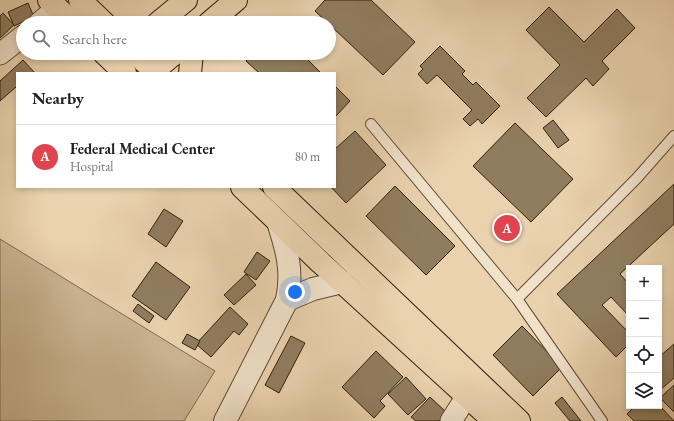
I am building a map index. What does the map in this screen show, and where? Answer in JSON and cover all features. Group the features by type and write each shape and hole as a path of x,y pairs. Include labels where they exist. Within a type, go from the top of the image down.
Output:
{"main road":[{"path":"80,0 97,16"},
{"path":"167,16 186,0"},
{"path":"217,16 236,0"},
{"path":"142,60 154,72 167,60"},
{"path":"190,72 191,60"},
{"path":"243,188 342,282 494,421"},
{"path":"275,188 519,421"}],"street":[{"path":"50,16 60,10"},
{"path":"0,54 16,41"},
{"path":"226,421 287,300 290,282 290,269 286,246 278,222"},
{"path":"287,300 312,288 342,282"},
{"path":"451,421 467,396"}],"lane":[{"path":"371,124 517,298 602,421"},
{"path":"517,298 637,178 674,136"}],"shaded area":[{"path":"0,239 215,371 184,421 0,421"}],"building":[{"path":"325,0 371,0 415,42 383,75 336,31 336,16 320,16 315,11"},
{"path":"28,3 34,16 16,16 16,25 14,26 8,12"},
{"path":"549,7 584,42 617,9 635,28 602,61 609,69 593,86 586,78 546,117 527,98 560,65 526,30"},
{"path":"3,13 14,25 0,38 0,16"},
{"path":"440,46 465,71 462,74 473,85 476,82 500,106 482,124 478,119 470,126 463,119 472,110 437,75 427,84 418,74 423,69 420,66"},
{"path":"23,60 34,72 16,72 16,87 0,101 0,81"},
{"path":"308,60 320,72 258,72 246,61"},
{"path":"336,87 350,101 336,116"},
{"path":"553,120 569,140 558,148 543,128"},
{"path":"515,123 573,179 531,222 473,166"},
{"path":"355,131 386,165 346,203 332,188 336,188 336,148"},
{"path":"674,184 674,224 630,265 626,265 626,268 620,274 626,281 626,313 611,297 602,305 626,330 626,347 616,357 557,294"},
{"path":"395,186 455,246 426,275 366,216"},
{"path":"164,209 183,221 166,247 148,234"},
{"path":"257,252 270,261 256,280 244,272"},
{"path":"156,262 190,287 166,320 132,296"},
{"path":"246,274 256,285 234,305 224,295"},
{"path":"138,304 154,316 149,323 133,311"},
{"path":"230,307 248,324 239,335 234,331 211,357 196,344"},
{"path":"522,326 562,367 533,396 493,355"},
{"path":"187,334 200,341 195,350 182,343"},
{"path":"291,336 305,343 279,393 265,385"},
{"path":"674,344 674,378 662,388 662,373 662,354"},
{"path":"376,351 403,377 380,401 385,406 374,418 342,387"},
{"path":"406,377 426,399 408,415 388,394"},
{"path":"674,385 674,412 662,400 662,396"},
{"path":"430,397 447,413 440,421 416,421 411,417"},
{"path":"562,397 581,421 570,421 555,403"},
{"path":"662,408 674,421 634,421 627,414 632,409"}],"place":[{"name":"Federal Medical Center","path":"507,228"}]}
